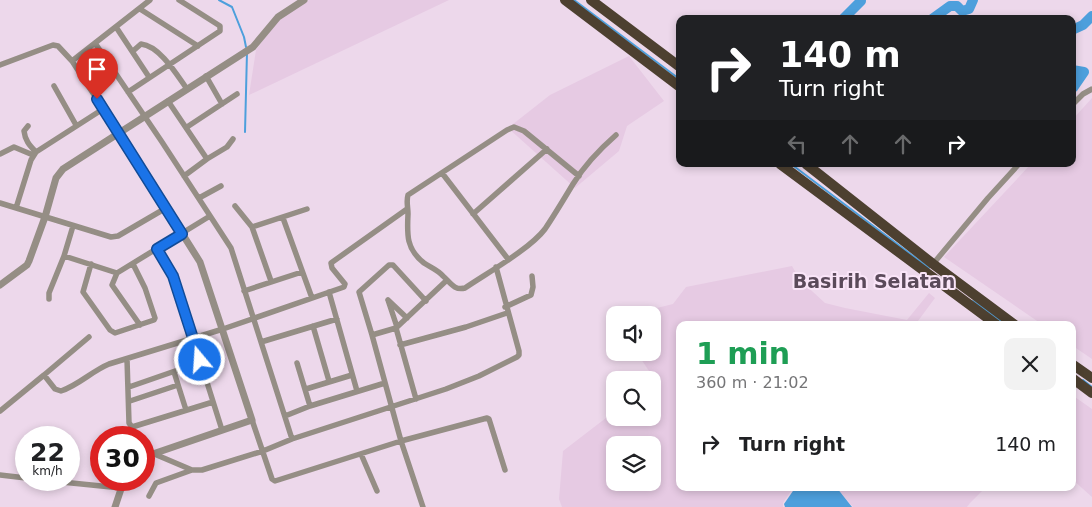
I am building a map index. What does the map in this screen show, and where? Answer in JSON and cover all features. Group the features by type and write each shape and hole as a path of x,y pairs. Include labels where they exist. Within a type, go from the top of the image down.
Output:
{"highway":[{"path":"565,0 676,84"},
{"path":"591,0 676,64"},
{"path":"784,167 992,321"},
{"path":"810,167 932,264 1010,321"},
{"path":"1076,367 1092,378"},
{"path":"1076,381 1092,393"}],"street":[{"path":"72,61 150,0"},
{"path":"128,92 218,34 221,28 179,0"},
{"path":"0,285 27,265 32,256 58,173 253,47 278,17 304,0"},
{"path":"140,9 198,46"},
{"path":"116,27 149,77"},
{"path":"95,43 231,248 292,439"},
{"path":"133,51 141,44 145,45 170,64 187,89"},
{"path":"0,65 56,45 72,61 103,108 200,262 274,481 401,441 487,418 495,435 505,470"},
{"path":"206,76 222,104"},
{"path":"54,86 76,125"},
{"path":"1076,101 1092,89"},
{"path":"186,127 237,94"},
{"path":"168,101 207,159"},
{"path":"16,208 34,153 103,108"},
{"path":"28,126 24,131 25,137 34,153"},
{"path":"580,176 524,131 514,127 442,174 411,191 407,198 407,234 414,251 422,261 443,275 454,287 461,289 508,259 536,238 580,176 605,145 616,135"},
{"path":"184,176 226,147 233,139"},
{"path":"0,154 14,147 34,153"},
{"path":"473,214 547,149"},
{"path":"932,264 1016,167"},
{"path":"442,174 508,259"},
{"path":"199,198 221,186"},
{"path":"0,203 114,237 166,208"},
{"path":"235,206 252,227 271,281"},
{"path":"252,227 284,218 306,209"},
{"path":"44,375 55,389 60,391 76,385 100,368 253,318 345,285 332,268 332,263 408,209"},
{"path":"140,325 112,285 117,273 210,216"},
{"path":"284,218 312,298"},
{"path":"49,299 50,290 64,256 73,226"},
{"path":"157,249 173,276 222,430"},
{"path":"64,256 117,273"},
{"path":"91,264 82,290 114,333 154,320 155,318 145,288 133,264"},
{"path":"423,507 401,441 359,292 389,265 392,265 426,301"},
{"path":"149,496 156,484 192,470 202,470 263,451 292,439 392,408 468,381 518,356 519,351 506,310 496,267"},
{"path":"244,291 302,272"},
{"path":"400,345 466,327 506,310 530,296 533,287 532,276"},
{"path":"372,335 396,328 447,280"},
{"path":"329,292 357,391"},
{"path":"407,318 388,300 416,399"},
{"path":"261,342 337,319"},
{"path":"313,326 329,381"},
{"path":"0,411 89,337"},
{"path":"127,359 130,401 129,423 133,427 213,402"},
{"path":"129,387 201,362"},
{"path":"297,363 310,406"},
{"path":"174,372 186,410"},
{"path":"306,389 352,375"},
{"path":"285,416 310,406 385,383"},
{"path":"130,401 178,385"},
{"path":"155,452 252,420"},
{"path":"155,454 192,470"},
{"path":"361,454 377,491"},
{"path":"0,475 15,477"},
{"path":"114,507 120,491"}],"shaded area":[{"path":"309,0 449,0 249,95 256,50 278,20"},
{"path":"629,56 664,101 627,126 619,151 575,188 508,128 550,95"},
{"path":"1092,98 1092,359 1076,348 1076,321 1037,321 944,257 1028,167 1076,167 1076,116"},
{"path":"792,266 800,280 825,303 845,308 907,320 929,293 935,298 918,321 676,321 676,491 791,491 783,503 783,507 562,507 559,499 563,451 606,418 606,426 661,426 661,371 649,371 642,361 661,361 661,307 673,304 686,287"},
{"path":"1076,398 1092,409 1092,497 1076,483"},
{"path":"840,491 982,491 967,507 853,507"}],"water":[{"path":"793,491 839,491 852,507 785,507 784,504"}],"waterway":[{"path":"219,0 232,7 246,47"},
{"path":"574,0 676,76"},
{"path":"938,15 950,6 957,6 962,11 969,9 973,0"},
{"path":"847,15 861,1"},
{"path":"1076,28 1083,25 1092,16"},
{"path":"245,132 247,52"},
{"path":"1076,71 1084,72 1076,84"},
{"path":"795,167 929,268"},
{"path":"973,301 1001,321"},
{"path":"1083,380 1092,387"}],"district":[{"name":"Basirih Selatan","path":"874,281"}],"route":[{"path":"97,99 182,234 157,249 173,276 200,360"}]}
